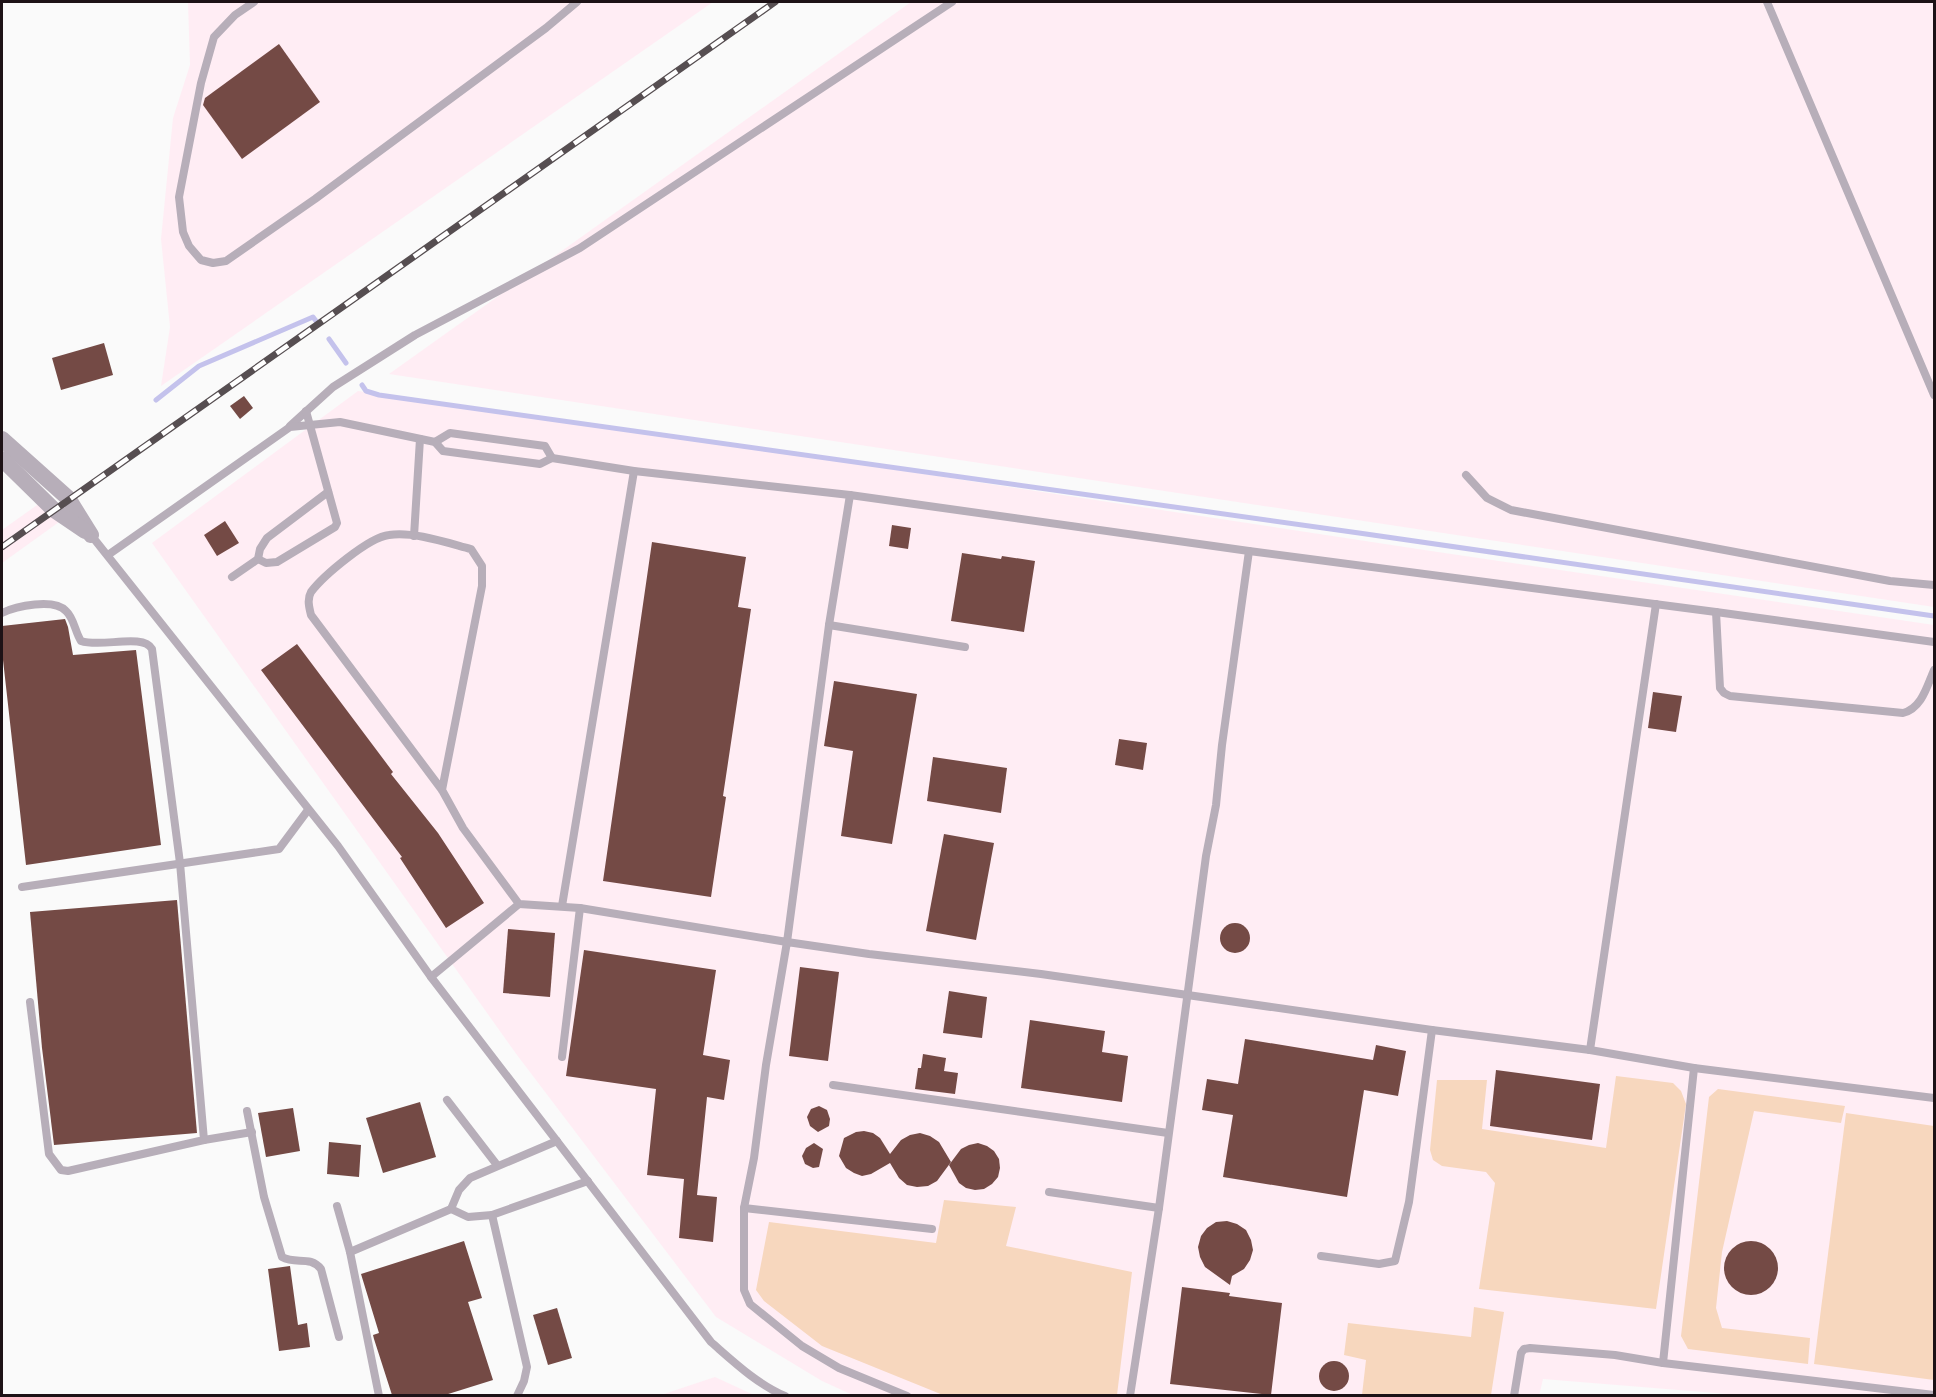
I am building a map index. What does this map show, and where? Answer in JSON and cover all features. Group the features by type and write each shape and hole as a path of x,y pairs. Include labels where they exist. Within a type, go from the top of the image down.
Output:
{"street":[{"path":"2,439 68,498 91,535"},
{"path":"2,459 54,510 91,535"}],"lane":[{"path":"254,2 235,15 214,36 201,83 179,197 183,231 189,246 201,260 226,261 306,206 546,28 577,2"},
{"path":"108,555 290,427 333,387 415,335 608,231 952,2"},
{"path":"1767,2 1935,394"},
{"path":"258,559 266,563 277,562 335,526 337,519 306,411"},
{"path":"290,427 340,422 435,442 443,451 540,464 552,458 633,471 850,495 1249,551 1935,642"},
{"path":"435,442 450,433 534,444 545,446 552,458"},
{"path":"414,536 420,439"},
{"path":"562,906 633,471"},
{"path":"1466,475 1487,498 1510,510 1890,581 1935,585"},
{"path":"232,577 258,559 260,549 267,538 328,492"},
{"path":"850,495 829,625 787,942 766,1065 754,1158 744,1208 744,1290 750,1304 802,1346 839,1368 907,1395"},
{"path":"442,790 482,586 482,566 471,549 425,537 389,534 371,541 350,555 310,593 308,603 311,615 442,790 463,828 519,904"},
{"path":"91,535 338,846 431,977 711,1342 771,1393 784,1395"},
{"path":"1130,1395 1159,1208 1206,856 1216,805 1249,551"},
{"path":"1590,1050 1656,604"},
{"path":"2,613 33,605 60,606 70,616 75,632 81,641 98,645 139,641 150,645 152,650 184,862 204,1140"},
{"path":"1716,612 1720,688 1730,696 1903,713 1912,711 1918,705 1935,670"},
{"path":"829,625 965,647"},
{"path":"22,887 279,849 308,810"},
{"path":"431,977 519,904 562,906 787,942 1590,1050 1694,1068 1935,1098"},
{"path":"562,1057 579,908"},
{"path":"30,1002 49,1154 54,1164 61,1170 68,1171 215,1137 252,1132"},
{"path":"1321,1256 1379,1264 1395,1261 1409,1202 1432,1030"},
{"path":"1663,1363 1694,1068"},
{"path":"832,1085 1168,1132"},
{"path":"447,1100 497,1165"},
{"path":"247,1111 264,1197 282,1257 286,1260 309,1260 321,1269 339,1337"},
{"path":"350,1252 451,1209 459,1190 470,1178 557,1141"},
{"path":"451,1209 468,1217 492,1215 588,1181"},
{"path":"1049,1192 1159,1208"},
{"path":"337,1206 350,1252 379,1395"},
{"path":"744,1208 932,1229"},
{"path":"492,1215 527,1367 524,1381 517,1395"},
{"path":"1514,1395 1521,1353 1524,1348 1615,1355 1663,1363 1935,1395"}],"shaded area":[{"path":"188,2 713,2 161,386 170,327 161,239 173,118 190,65"},
{"path":"911,2 1934,2 1934,607 389,374"},
{"path":"358,391 1934,625 1934,1395 1740,1395 1543,1379 1539,1396 855,1396 822,1381 716,1317 517,1055 152,543"},
{"path":"40,503 59,522 2,563 2,530"},
{"path":"1616,1076 1673,1083 1681,1091 1686,1104 1656,1309 1479,1289 1495,1183 1486,1172 1442,1166 1433,1160 1430,1150 1437,1080 1487,1080 1482,1129 1606,1148"},
{"path":"1718,1089 1845,1106 1841,1123 1754,1111 1722,1252 1716,1308 1722,1328 1810,1338 1808,1364 1688,1349 1681,1336 1709,1097"},
{"path":"1846,1113 1934,1126 1934,1380 1814,1364"},
{"path":"944,1200 1016,1207 1006,1246 1132,1272 1117,1395 943,1395 822,1346 764,1301 756,1290 769,1222 936,1243"},
{"path":"1474,1307 1504,1312 1491,1395 1362,1395 1366,1360 1344,1355 1348,1323 1471,1337"},
{"path":"715,1377 754,1395 661,1395"}],"building":[{"path":"279,44 320,102 242,159 203,105 205,98"},
{"path":"104,343 113,375 61,390 52,358"},
{"path":"244,396 253,408 240,419 230,406"},
{"path":"225,521 239,543 217,556 204,535"},
{"path":"892,525 911,528 908,549 889,546"},
{"path":"652,542 746,557 738,607 751,609 723,796 726,797 711,897 603,881"},
{"path":"962,553 1035,561 1024,632 951,621"},
{"path":"65,619 73,655 136,650 161,845 26,865 2,651 2,626"},
{"path":"297,644 393,772 391,774 438,833 484,903 446,928 400,858 402,857 261,670"},
{"path":"834,681 917,694 892,844 841,836 853,751 824,746"},
{"path":"1653,692 1682,696 1676,732 1648,728"},
{"path":"1119,739 1147,743 1143,770 1115,765"},
{"path":"933,757 1007,768 1001,813 927,801"},
{"path":"944,834 994,843 976,940 926,931"},
{"path":"177,900 197,1133 54,1145 42,1048 30,912"},
{"path":"1235,923 1245,928 1250,938 1245,948 1235,953 1225,948 1220,938 1225,928"},
{"path":"508,929 555,933 550,997 503,993"},
{"path":"584,950 716,970 703,1055 730,1060 724,1100 707,1097 697,1195 717,1197 713,1242 679,1238 684,1179 647,1175 656,1089 566,1076"},
{"path":"800,967 839,972 828,1061 789,1056"},
{"path":"949,991 987,997 982,1038 943,1033"},
{"path":"1030,1020 1105,1031 1102,1052 1128,1056 1122,1102 1021,1088"},
{"path":"1245,1039 1373,1060 1376,1045 1406,1051 1398,1096 1364,1090 1347,1197 1223,1177 1233,1115 1202,1110 1207,1079 1238,1084"},
{"path":"923,1054 946,1058 944,1071 958,1073 955,1094 915,1089"},
{"path":"1496,1070 1600,1084 1592,1140 1490,1126"},
{"path":"420,1102 436,1157 383,1173 366,1118"},
{"path":"819,1106 827,1110 830,1119 829,1126 818,1132 810,1126 807,1117 811,1109"},
{"path":"293,1108 300,1151 266,1157 258,1113"},
{"path":"864,1131 880,1138 890,1154 901,1140 910,1135 920,1133 930,1136 939,1142 951,1162 937,1181 928,1186 907,1185 899,1178 890,1163 871,1174 862,1176 846,1168 839,1156 844,1138"},
{"path":"329,1142 361,1145 359,1177 327,1174"},
{"path":"814,1143 823,1149 819,1167 813,1168 805,1164 802,1156 806,1148"},
{"path":"978,1143 994,1151 999,1159 1000,1168 998,1177 992,1184 984,1189 975,1190 959,1183 949,1165 961,1149"},
{"path":"1227,1221 1246,1230 1253,1250 1244,1269 1232,1276 1230,1285 1205,1267 1198,1247 1201,1236 1207,1228 1216,1222"},
{"path":"464,1241 482,1298 468,1302 493,1380 445,1395 392,1395 374,1339 373,1335 379,1333 361,1274"},
{"path":"1751,1241 1761,1243 1770,1249 1776,1258 1778,1268 1776,1278 1770,1287 1761,1293 1751,1295 1741,1293 1732,1287 1726,1278 1724,1268 1726,1258 1732,1249 1741,1243"},
{"path":"290,1266 298,1325 307,1323 310,1347 279,1351 268,1269"},
{"path":"1182,1287 1282,1303 1271,1395 1170,1384"},
{"path":"557,1308 572,1358 548,1365 533,1315"},
{"path":"1334,1361 1340,1362 1348,1370 1348,1382 1340,1390 1334,1391 1328,1390 1320,1382 1319,1376 1320,1370 1328,1362"}],"waterway":[{"path":"156,400 199,366 313,317 316,321"},
{"path":"329,339 346,363"},
{"path":"362,385 366,391 379,395 1934,616"}],"railway":[{"path":"2,547 775,2"}]}
